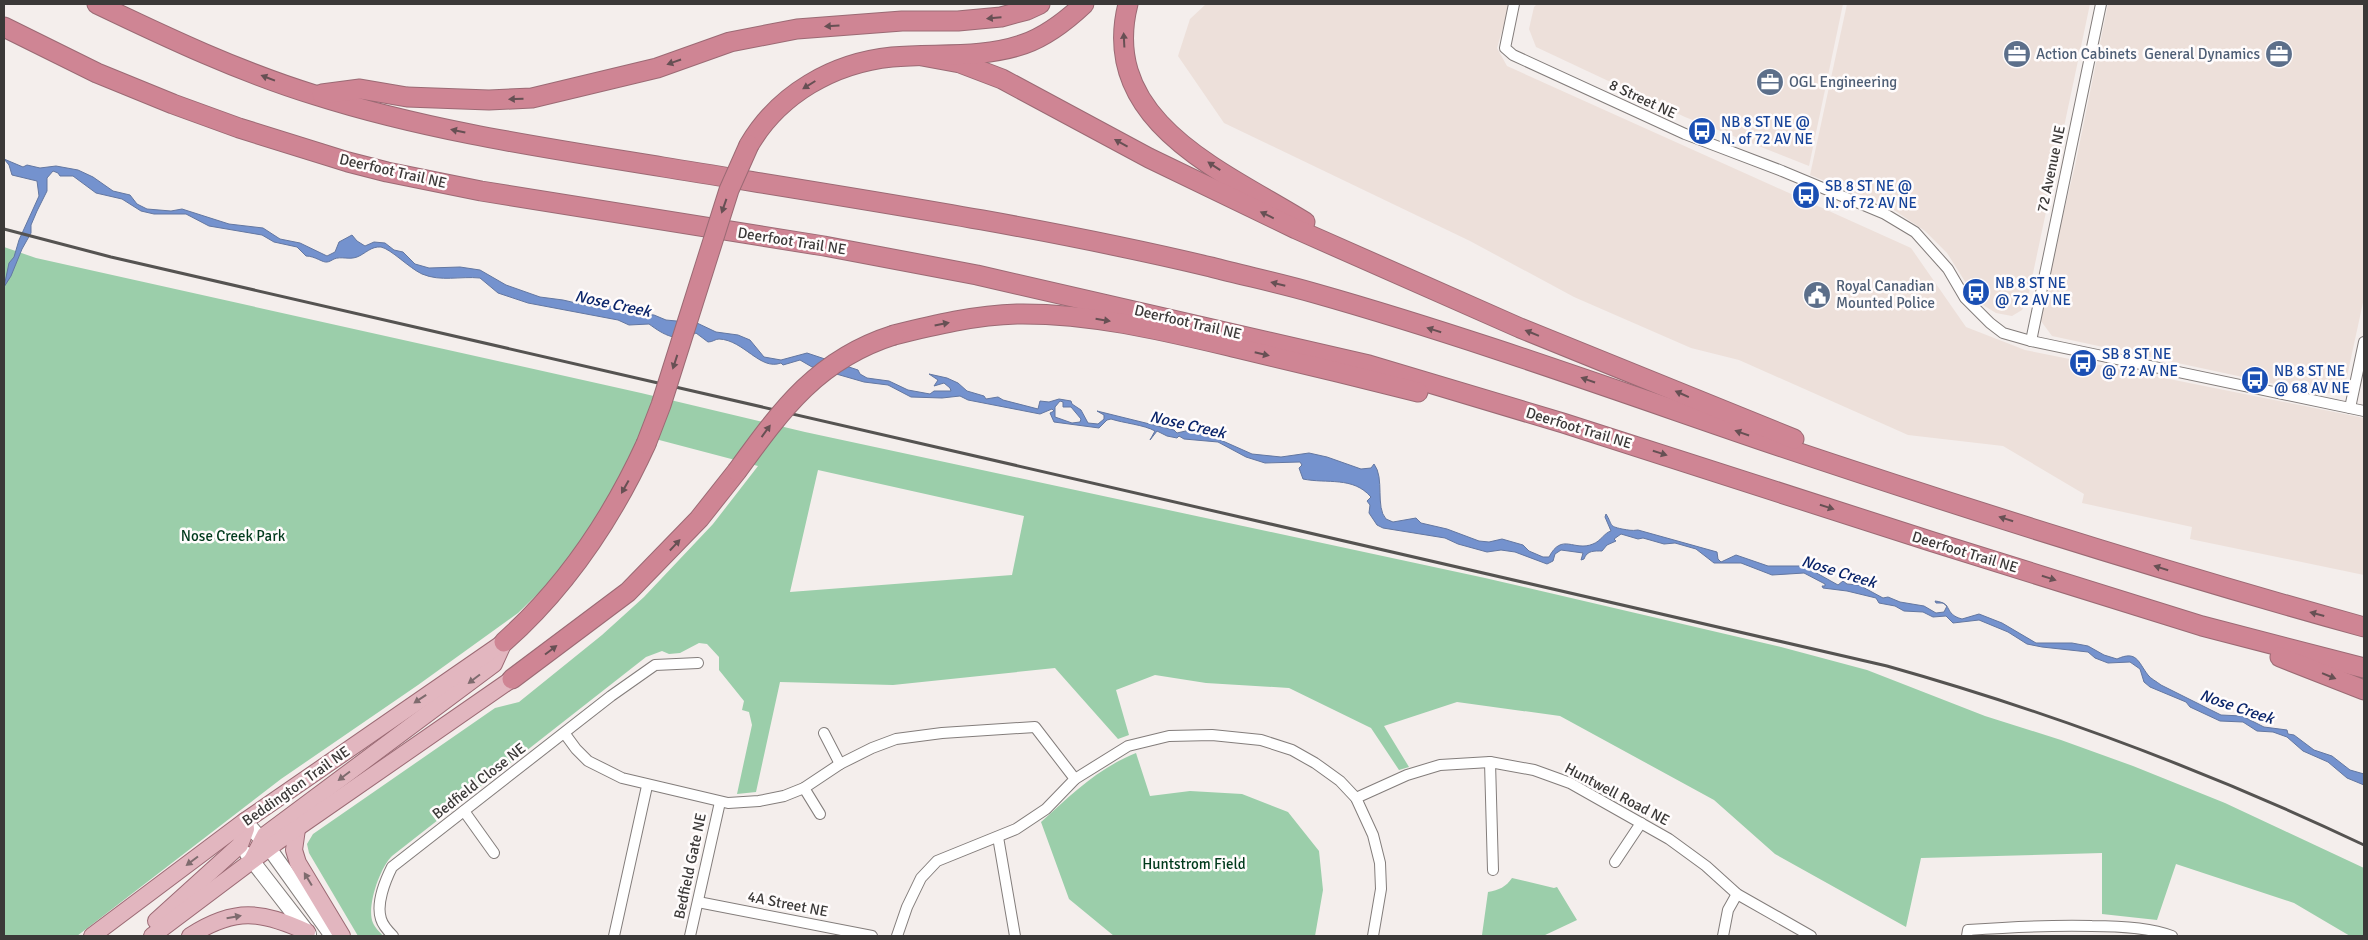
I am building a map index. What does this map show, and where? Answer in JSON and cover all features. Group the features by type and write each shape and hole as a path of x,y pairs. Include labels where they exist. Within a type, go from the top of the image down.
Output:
{"highway":[{"path":"97,4 192,49 313,95 402,120 506,141 942,212 1128,247 1301,289 1495,348 1855,470 2231,590 2364,627"},
{"path":"313,95 360,89 416,97 489,100 532,98 657,68 730,42 798,28 902,20 958,21 1002,17 1040,4"},
{"path":"504,642 539,608 588,548 626,485 646,444 661,406 729,190 749,145 773,113 799,91 828,73 846,66 891,57 991,53 1026,44 1062,24 1084,4"},
{"path":"1128,4 1124,31 1129,72 1144,106 1162,129 1226,174 1391,272"},
{"name":"Deerfoot Trail NE","path":"4,27 97,73 174,104 248,131 379,170 481,191 824,246 977,275 1369,365 1563,423 1942,545 2202,626 2364,668"},
{"path":"922,56 960,63 1002,79 1188,177 1391,272 1520,328 1820,450 1855,470"},
{"path":"512,679 628,592 699,519 738,471 775,419 815,377 856,350 894,335 944,323 989,316 1043,315 1096,319 1174,333 1358,376 1520,418 1563,423"},
{"path":"2202,626 2364,690"}],"main road":[{"name":"Beddington Trail NE","path":"92,936 245,820 504,642"},
{"path":"150,936 252,860 265,844 494,664 504,642"},
{"path":"265,844 297,828 512,679"},
{"path":"245,820 265,844 332,936"},
{"path":"150,936 155,922 240,845 246,829 245,820"},
{"path":"297,828 294,850 298,863 342,936"},
{"path":"231,831 309,934"},
{"path":"190,936 216,922 247,915 273,917 309,934"}],"street":[{"name":"8 Street NE","path":"1514,4 1505,48 1518,58 1685,134 1782,171 1885,214 1915,232 1948,269 1965,298 1990,324 2003,333 2031,341 2364,411"},
{"name":"72 Avenue NE","path":"2031,341 2101,4"},
{"path":"2350,408 2364,342"},
{"name":"Bedfield Close NE","path":"392,936 384,925 380,913 384,886 392,867 565,734 611,696 655,665 698,663"},
{"path":"565,734 576,749 602,770 647,786 720,802 759,802 784,796 804,788 840,764 872,748 896,740 942,733 1035,727 1075,779"},
{"path":"824,733 840,764"},
{"path":"897,936 907,907 921,878 937,860 1016,829 1046,809 1075,779 1128,746 1144,740 1169,736 1212,736 1261,740 1292,750 1315,763 1340,781 1356,798 1372,834 1380,863 1381,889 1373,936"},
{"path":"1490,762 1493,870"},
{"name":"Huntwell Road NE","path":"1356,798 1408,774 1440,765 1490,762 1534,770 1570,783 1669,839 1706,866 1737,894 1811,936"},
{"path":"614,936 647,786"},
{"path":"804,788 820,814"},
{"name":"Bedfield Gate NE","path":"690,936 720,802"},
{"path":"464,811 494,853"},
{"path":"1615,862 1641,823"},
{"path":"998,837 1015,936"},
{"path":"1723,936 1728,910 1737,894"},
{"name":"4A Street NE","path":"698,902 872,936"},
{"path":"1967,936 1968,930 2036,925 2112,926 2172,936"}],"shaded area":[{"path":"1206,4 1510,4 1497,48 1507,66 1911,248 1966,327 2025,350 2364,418 2364,575 2190,539 2192,527 2082,503 2084,494 2003,446 1908,435 1739,360 1691,348 1574,297 1470,241 1224,123 1178,56 1190,19"},
{"path":"1537,4 1843,4 1809,166 1685,117 1536,47 1529,29 1534,7"},
{"path":"1847,4 2090,4 2028,297 2022,310 2012,316 1996,313 1978,302 1947,253 1925,231 1888,206 1810,175"},
{"path":"2108,4 2364,4 2364,298 2346,381 2326,395 2052,336 2038,317 2075,166"}],"green space":[{"name":"Nose Creek Park","path":"4,247 36,258 641,393 805,432 1485,578 1781,647 1867,670 1985,716 2061,740 2133,766 2225,803 2364,868 2364,936 2350,936 2294,903 2176,864 2157,920 2102,914 2102,853 1921,858 1906,927 1775,854 1714,800 1560,716 1457,702 1384,726 1409,767 1399,770 1371,728 1289,688 1206,683 1155,675 1116,690 1129,735 1118,739 1055,668 893,685 780,682 756,792 737,794 752,725 749,712 742,710 744,701 719,670 719,657 707,644 699,643 680,653 669,654 662,651 646,657 392,856 387,861 379,878 371,908 373,923 383,936 358,936 309,853 307,844 313,834 495,708 519,702 602,635 644,597 713,524 758,466 644,436 594,525 557,575 518,613 418,685 281,779 77,936 4,936","holes":["818,470 1024,516 1012,575 790,592"]},
{"name":"Huntstrom Field","path":"1136,753 1150,796 1190,791 1242,794 1288,812 1319,851 1323,890 1315,936 1114,936 1069,899 1041,822 1097,774"},
{"path":"1512,878 1554,888 1557,887 1577,920 1543,936 1482,935 1488,892 1502,888"}],"water":[{"path":"4,159 23,167 27,165 40,168 56,166 78,170 93,177 113,191 130,195 137,204 147,209 171,211 182,209 229,224 263,228 280,239 300,243 327,256 335,252 339,242 352,235 365,246 374,242 385,243 394,250 403,252 415,264 429,268 460,267 480,270 506,285 540,297 589,306 612,306 631,313 654,315 666,320 697,323 716,332 738,335 750,340 764,357 781,360 807,353 858,370 860,374 867,378 889,381 908,390 930,394 934,391 951,391 944,383 934,386 938,380 929,374 947,378 958,383 967,391 984,396 986,399 998,397 1038,409 1040,401 1049,402 1059,399 1071,401 1072,404 1081,410 1088,423 1098,424 1104,419 1104,415 1097,411 1174,430 1177,433 1190,430 1201,432 1202,435 1216,438 1252,454 1281,457 1309,453 1361,469 1371,468 1374,464 1379,477 1381,507 1386,519 1393,522 1416,518 1421,523 1447,529 1479,541 1489,542 1502,539 1523,545 1529,551 1543,557 1549,557 1554,550 1564,544 1586,546 1596,543 1606,533 1611,531 1605,517 1606,514 1611,524 1615,527 1638,530 1717,552 1718,559 1721,562 1736,555 1768,566 1804,566 1838,585 1843,581 1847,584 1859,585 1883,598 1888,597 1900,602 1924,606 1936,613 1944,612 1947,606 1952,614 1962,619 1979,614 2002,623 2036,643 2072,643 2088,646 2104,655 2117,659 2133,657 2149,676 2161,685 2221,715 2242,716 2264,727 2287,730 2288,734 2294,735 2314,750 2332,756 2350,770 2364,774 2364,785 2347,778 2328,762 2303,751 2287,737 2273,732 2257,731 2243,722 2220,721 2190,707 2186,702 2150,687 2144,682 2140,669 2130,662 2108,663 2095,658 2088,652 2027,644 2008,632 1979,620 1953,623 1946,616 1933,617 1923,612 1904,611 1895,606 1879,603 1876,598 1847,591 1823,588 1822,586 1825,586 1825,584 1804,573 1772,575 1741,563 1714,563 1696,549 1675,543 1664,544 1621,534 1614,539 1616,541 1607,545 1602,551 1589,553 1581,560 1583,553 1561,550 1555,554 1553,561 1547,564 1515,552 1501,550 1487,552 1458,544 1445,538 1383,528 1377,525 1369,513 1370,505 1367,501 1371,497 1364,490 1348,483 1303,479 1299,468 1302,465 1300,462 1265,463 1246,457 1218,442 1184,439 1179,436 1177,438 1157,431 1150,440 1155,431 1111,419 1107,420 1099,428 1054,422 1050,413 1054,411 1052,409 1040,414 968,400 960,396 942,398 911,397 888,385 864,382 812,367 800,360 783,365 781,363 766,363 736,344 719,339 708,342 696,333 683,337 671,336 649,324 629,325 618,320 528,303 498,293 480,278 436,278 422,274 390,251 381,247 371,249 354,258 337,258 325,262 306,256 297,247 274,242 262,235 209,226 186,214 154,214 141,211 122,199 96,193 73,176 60,176 53,171 47,178 47,191 31,225 31,233 4,287 9,263 14,257 19,240 39,196 37,181 12,175 9,165","holes":["1060,401 1063,402 1063,407 1071,407 1081,419 1080,422 1072,423 1055,417 1055,407"]}],"railway":[{"path":"4,229 111,257 1887,666 2010,703 2130,745 2247,792 2364,845"}],"place":[{"name":"Action Cabinets","path":"2017,54"},
{"name":"General Dynamics","path":"2279,54"},
{"name":"OGL Engineering","path":"1770,82"},
{"name":"NB 8 ST NE @ N. of 72 AV NE","path":"1702,131"},
{"name":"SB 8 ST NE @ N. of 72 AV NE","path":"1806,195"},
{"name":"NB 8 ST NE @ 72 AV NE","path":"1976,292"},
{"name":"Royal Canadian Mounted Police","path":"1817,295"},
{"name":"SB 8 ST NE @ 72 AV NE","path":"2083,363"},
{"name":"NB 8 ST NE @ 68 AV NE","path":"2255,380"}],"water label":[{"name":"Nose Creek","path":"613,303"},
{"name":"Nose Creek","path":"1188,424"},
{"name":"Nose Creek","path":"1839,571"},
{"name":"Nose Creek","path":"2237,706"}]}
